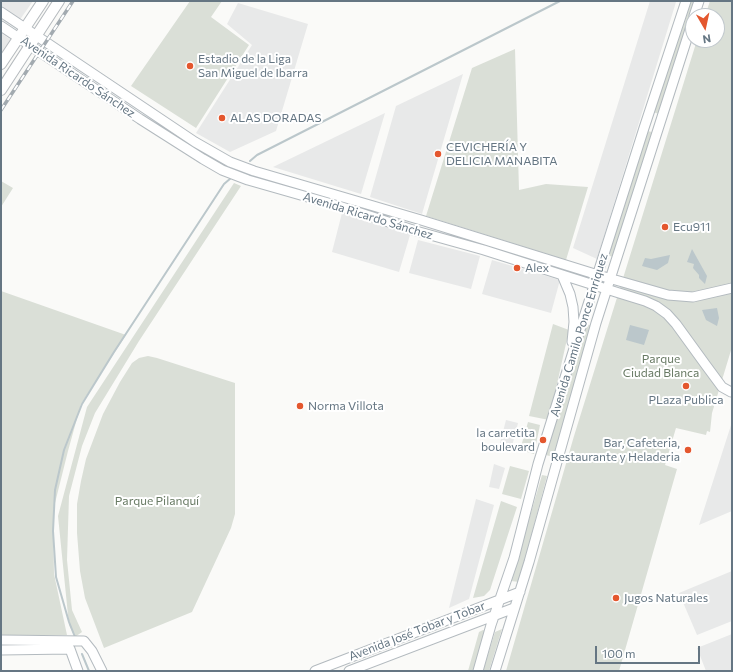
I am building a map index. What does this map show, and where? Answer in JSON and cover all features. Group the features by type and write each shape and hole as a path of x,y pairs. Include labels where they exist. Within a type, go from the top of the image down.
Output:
{"main road":[{"path":"1,64 43,1"},
{"path":"1,90 59,1"},
{"name":"Avenida Camilo Ponce Enriquez","path":"478,671 514,558 538,464 646,121 686,1"},
{"name":"Avenida Ricardo Sánchez","path":"1,12 195,142 230,162 611,279 668,295 693,297 732,288"},
{"name":"Avenida Ricardo Sánchez","path":"1,26 140,119 222,170 248,180 484,250 656,306 667,314 676,324 722,387 732,391"},
{"name":"Avenida Camilo Ponce Enriquez","path":"495,671 520,592 596,323 685,45"},
{"path":"646,121 660,125"},
{"path":"562,275 569,290 573,307 574,322 572,355"},
{"name":"Avenida José Tobar y Tobar","path":"315,671 520,592"},
{"name":"Avenida José Tobar y Tobar","path":"349,671 514,608"},
{"path":"1,640 84,641 92,651 102,671"},
{"path":"1,650 70,650 78,671"}],"shaded area":[{"path":"1,1 33,1 19,21 1,8"},
{"path":"650,1 676,2 597,259 573,248"},
{"path":"238,3 308,24 276,131 230,152 196,133 252,45 227,24"},
{"path":"1,33 11,40 1,55"},
{"path":"463,74 422,214 370,197 396,106"},
{"path":"385,113 361,194 273,167"},
{"path":"342,213 410,235 399,272 332,252"},
{"path":"418,240 480,256 471,289 409,273"},
{"path":"692,249 707,276 705,284 693,268 694,264 687,262"},
{"path":"670,255 668,263 657,270 642,266 645,258 651,259"},
{"path":"492,260 560,280 551,313 482,294"},
{"path":"717,308 719,318 717,326 706,320 702,310"},
{"path":"630,325 649,330 644,345 626,340"},
{"path":"506,420 518,423 511,450 499,447"},
{"path":"732,422 732,511 699,525"},
{"path":"494,464 505,468 499,489 489,487"},
{"path":"476,499 494,505 469,599 449,608"},
{"path":"732,571 732,621 697,635 679,593"},
{"path":"732,634 732,671 706,671 697,648"}],"green space":[{"name":"Estadio de la Liga San Miguel de Ibarra","path":"190,1 222,1 211,17 249,45 196,128 131,86"},
{"path":"688,1 695,1 693,8 686,8"},
{"name":"Parque Ciudad Blanca","path":"710,1 732,1 732,347 712,413 710,432 707,431 706,435 676,428 665,465 677,469 619,671 506,671 574,436 695,48 725,48 725,8 708,8"},
{"path":"685,11 685,32 659,114 653,112"},
{"path":"515,49 519,190 546,184 588,187 566,260 426,216 472,68"},
{"path":"647,131 652,132 613,257 607,255"},
{"path":"1,181 13,188 1,207"},
{"path":"234,183 241,186 139,341 95,413 82,446 69,496 67,560 72,610 82,632 75,637 69,625 58,516 87,407"},
{"path":"1,291 126,335 81,404 53,511 54,574 67,635 1,635"},
{"path":"553,324 569,330 549,420 529,416"},
{"path":"586,324 593,326 553,457 546,455"},
{"name":"Parque Pilanquí","path":"148,356 235,383 235,514 231,528 192,612 104,648 85,598 80,571 77,533 77,504 86,459 103,414 132,363 139,358"},
{"path":"528,422 540,425 534,454 520,450"},
{"path":"510,466 529,471 521,499 502,494"},
{"path":"542,475 547,476 519,582 511,581"},
{"path":"501,501 517,507 490,590 484,596 473,598"},
{"path":"502,629 489,671 483,671 495,632"},
{"path":"483,630 487,631 475,671 468,671 479,632"}],"waterway":[{"path":"250,161 257,155 560,1"},
{"path":"75,637 56,577 53,531 55,490 64,450 82,404 114,352 224,184 231,178"},
{"path":"82,654 89,671"}],"railway":[{"path":"1,110 73,1"}],"place":[{"name":"Estadio de la Liga San Miguel de Ibarra","path":"190,66"},
{"name":"ALAS DORADAS","path":"222,118"},
{"name":"CEVICHERÍA Y DELICIA MANABITA","path":"438,154"},
{"name":"Ecu911","path":"665,227"},
{"name":"Alex","path":"517,268"},
{"name":"PLaza Publica","path":"686,386"},
{"name":"Norma Villota","path":"300,406"},
{"name":"la carretita boulevard","path":"543,440"},
{"name":"Bar, Cafeteria, Restaurante y Heladeria","path":"688,450"},
{"name":"Jugos Naturales","path":"616,598"}]}
